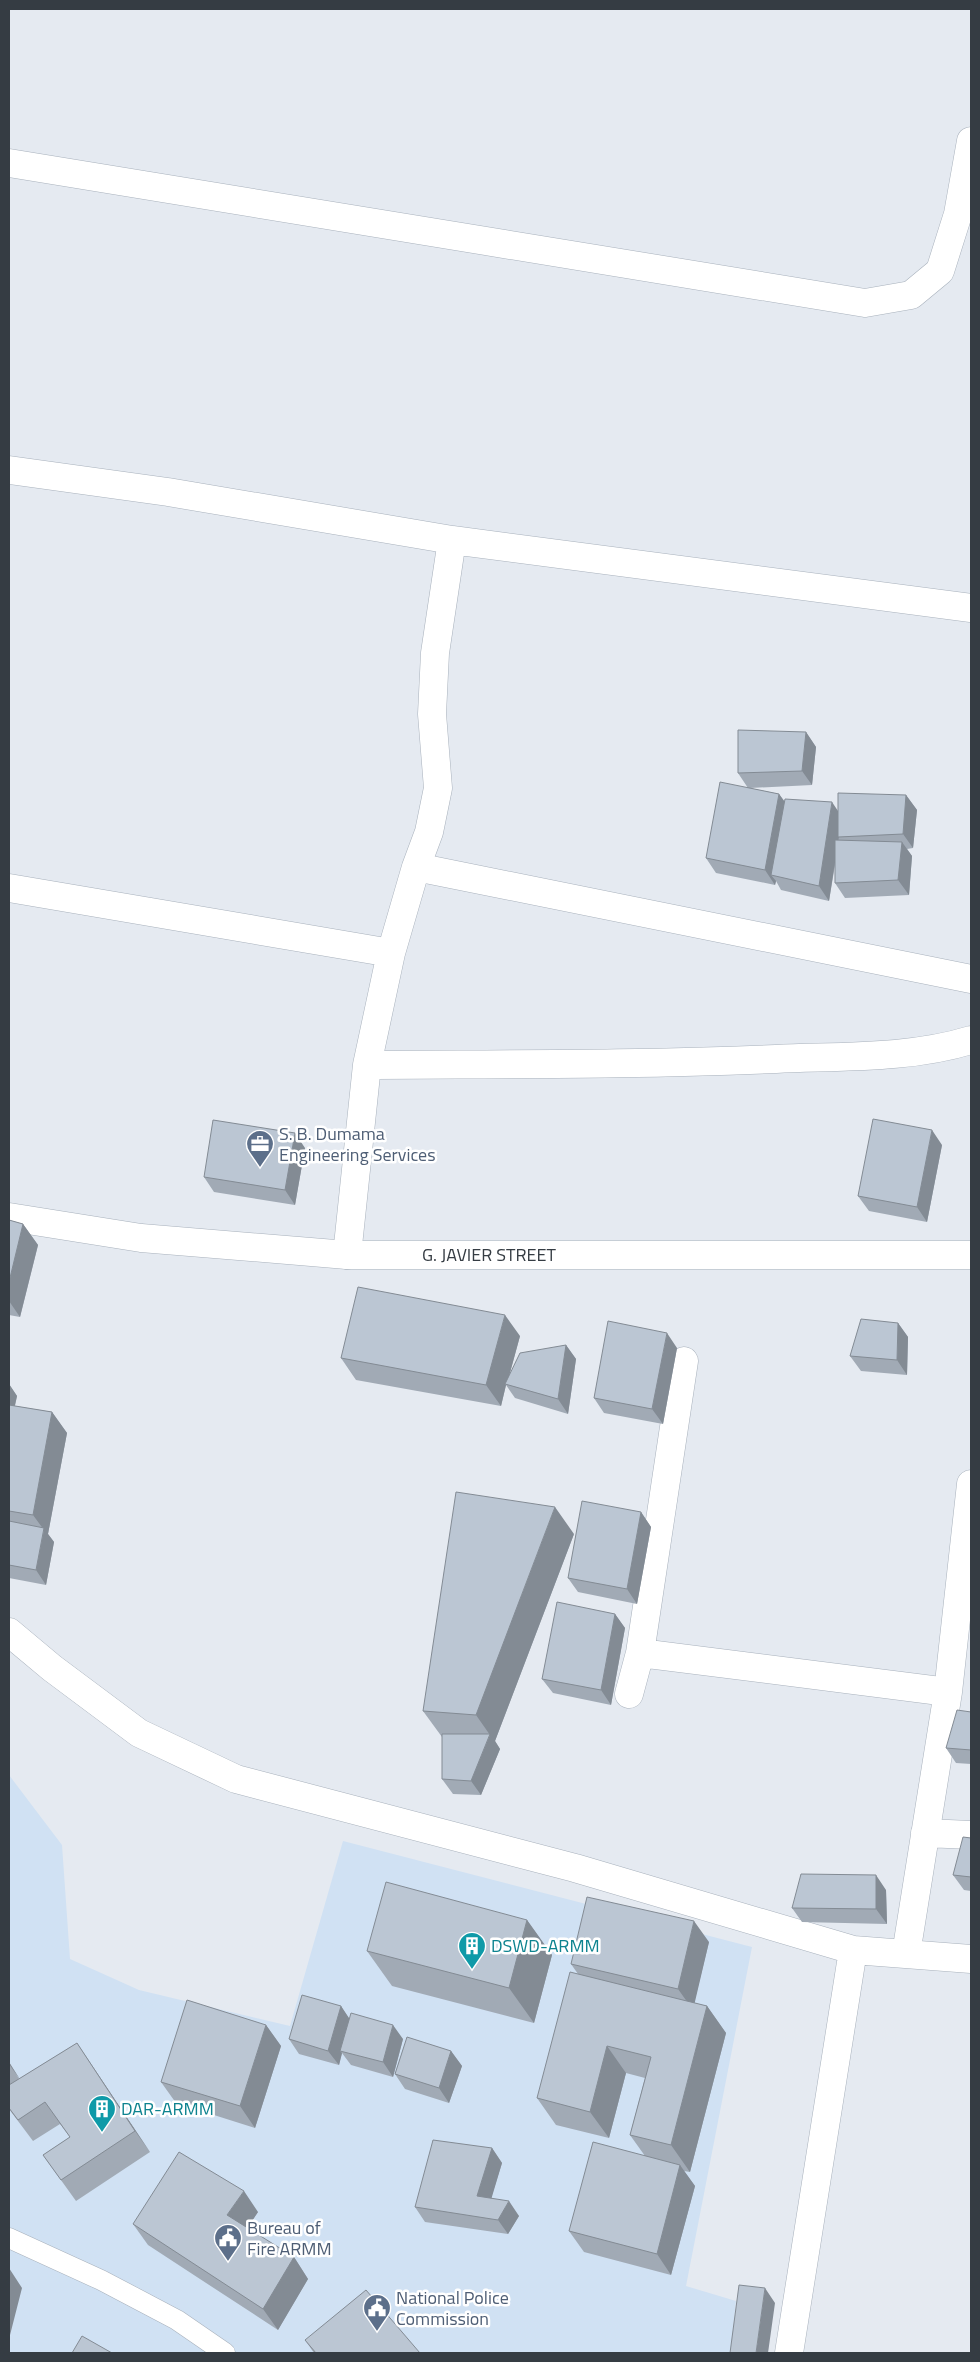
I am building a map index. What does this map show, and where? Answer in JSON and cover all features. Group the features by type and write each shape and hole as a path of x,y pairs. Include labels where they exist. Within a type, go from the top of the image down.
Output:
{"street":[{"path":"9,163 865,303 911,295 940,271 958,214 971,141"},
{"path":"9,470 168,492 452,540 971,608"},
{"path":"347,1254 367,1066 391,953 416,866 429,832 438,788 432,714 435,653 452,540"},
{"path":"416,866 971,979"},
{"path":"9,888 391,953"},
{"path":"367,1066 678,1063 894,1054 943,1048 971,1040"},
{"name":"G. JAVIER STREET","path":"9,1218 142,1238 347,1254 971,1255"},
{"path":"630,1694 640,1653 684,1361"},
{"path":"906,1954 948,1692 971,1484"},
{"path":"9,1632 52,1668 139,1734 236,1780 575,1868 853,1950 971,1959"},
{"path":"640,1653 948,1692"},
{"path":"925,1833 971,1835"},
{"path":"789,2353 853,1950"}],"lane":[{"path":"9,2238 110,2285 176,2320 225,2353"}],"shaded area":[{"path":"9,1775 62,1845 70,1959 139,1990 290,2026 343,1841 752,1947 686,2286 736,2301 731,2353 9,2353"}],"building":[{"path":"738,730 806,732 802,771 738,773"},
{"path":"720,782 779,794 765,870 706,858"},
{"path":"838,793 906,795 903,834 838,837"},
{"path":"785,799 832,802 819,886 771,875"},
{"path":"835,840 902,842 898,880 835,883"},
{"path":"873,1119 932,1130 917,1207 858,1196"},
{"path":"213,1120 295,1133 285,1190 204,1177"},
{"path":"9,1220 23,1224 9,1282"},
{"path":"358,1287 505,1315 486,1385 341,1358"},
{"path":"861,1319 898,1323 897,1360 850,1356"},
{"path":"608,1321 667,1333 652,1409 594,1398"},
{"path":"566,1345 558,1399 505,1384 520,1353"},
{"path":"9,1405 52,1412 33,1515 9,1511"},
{"path":"456,1492 555,1507 476,1715 423,1711"},
{"path":"582,1501 641,1512 627,1589 568,1578"},
{"path":"9,1521 44,1528 36,1570 9,1565"},
{"path":"557,1602 615,1614 601,1690 542,1679"},
{"path":"957,1710 971,1712 971,1750 946,1748"},
{"path":"442,1734 490,1734 471,1781 442,1779"},
{"path":"963,1837 971,1838 971,1877 953,1875"},
{"path":"801,1874 876,1875 876,1909 792,1908"},
{"path":"386,1882 527,1920 509,1988 367,1951"},
{"path":"587,1897 694,1921 678,1989 571,1964"},
{"path":"570,1972 707,2006 671,2145 630,2135 651,2057 607,2046 590,2112 537,2098"},
{"path":"302,1995 341,2006 328,2051 289,2039"},
{"path":"187,2000 266,2025 240,2106 161,2082"},
{"path":"351,2013 393,2025 383,2062 340,2051"},
{"path":"407,2037 451,2051 439,2088 395,2074"},
{"name":"DAR-ARMM","path":"77,2043 135,2131 61,2180 43,2155 70,2137 45,2102 18,2120 9,2108 9,2085"},
{"path":"433,2140 492,2148 477,2196 509,2201 498,2220 415,2207"},
{"path":"593,2142 680,2165 657,2254 569,2231"},
{"name":"Bureau of Fire ARMM","path":"179,2152 244,2191 227,2215 294,2257 263,2309 133,2224"},
{"path":"739,2285 765,2288 756,2353 730,2353"},
{"path":"366,2290 420,2353 316,2353 305,2340"},
{"path":"82,2336 112,2353 72,2353"}],"place":[{"name":"S. B. Dumama Engineering Services","path":"260,1168"},
{"name":"DSWD-ARMM","path":"472,1970"},
{"name":"DAR-ARMM","path":"102,2133"},
{"name":"Bureau of Fire ARMM","path":"228,2262"},
{"name":"National Police Commission","path":"377,2332"}]}
